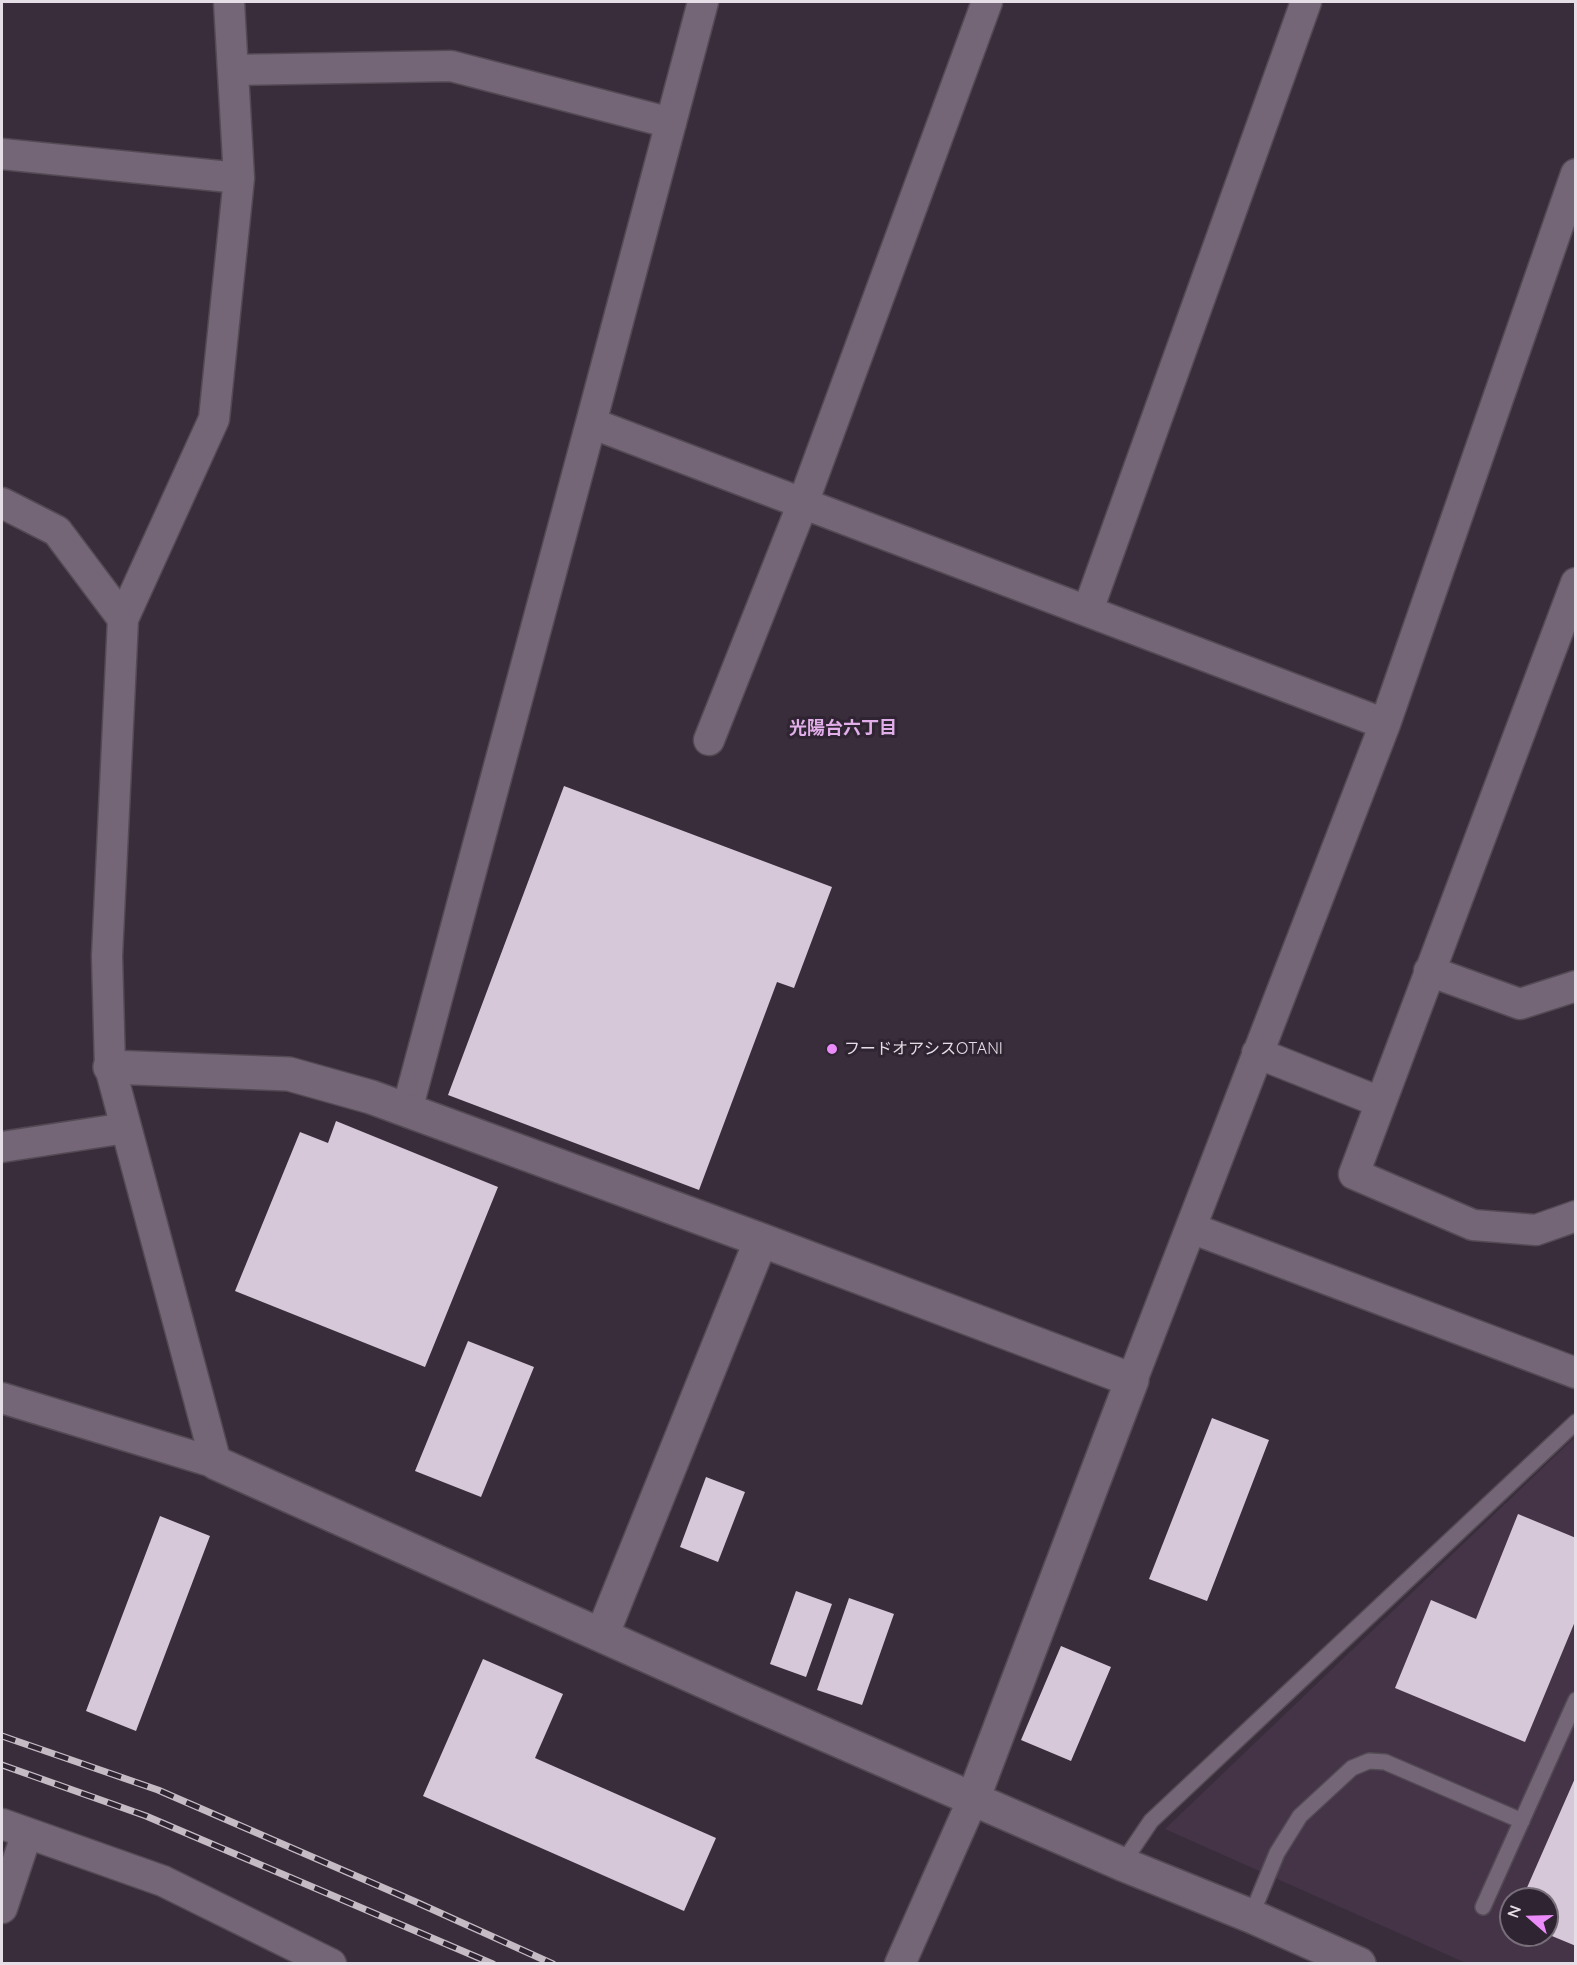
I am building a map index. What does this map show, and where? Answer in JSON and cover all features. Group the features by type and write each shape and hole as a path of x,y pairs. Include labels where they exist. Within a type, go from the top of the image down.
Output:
{"street":[{"path":"216,1463 110,1067 107,956 123,619 214,419 239,178 229,2"},
{"path":"406,1110 703,2"},
{"path":"709,740 803,503 987,2"},
{"path":"1088,610 1306,2"},
{"path":"233,70 451,66 671,123"},
{"path":"2,154 239,178"},
{"path":"900,1964 973,1798 1385,724 1569,214 1575,174"},
{"path":"591,423 1385,724"},
{"path":"2,503 57,531 123,619"},
{"path":"1575,583 1354,1174 1473,1225 1536,1230 1575,1216"},
{"path":"1429,971 1520,1004 1575,986"},
{"path":"1257,1053 1380,1102"},
{"path":"110,1067 289,1074 371,1097 761,1240 1132,1380"},
{"path":"2,1147 126,1128"},
{"path":"1191,1228 1575,1373"},
{"path":"602,1635 761,1240"},
{"path":"2,1398 216,1463 1122,1864 1251,1916 1359,1964"},
{"path":"2,1908 14,1829 163,1881 331,1964"}],"lane":[{"path":"1122,1864 1151,1821 1575,1422"},
{"path":"1484,1907 1575,1700"},
{"path":"1251,1916 1277,1853 1300,1816 1352,1768 1369,1761 1385,1762 1522,1821"}],"shaded area":[{"path":"1575,1437 1575,1963 1466,1963 1165,1829"}],"building":[{"path":"564,786 832,887 794,988 777,982 699,1190 448,1095"},
{"path":"336,1121 498,1187 425,1367 235,1291 300,1132 328,1143"},
{"path":"468,1341 534,1367 481,1497 415,1471"},
{"path":"1212,1418 1269,1440 1207,1601 1149,1579"},
{"path":"706,1477 745,1492 718,1562 680,1547"},
{"path":"1518,1514 1576,1538 1576,1619 1525,1742 1395,1688 1431,1600 1476,1619"},
{"path":"160,1516 210,1536 136,1731 86,1711"},
{"path":"796,1591 832,1604 806,1677 770,1664"},
{"path":"849,1598 894,1614 862,1705 817,1690"},
{"path":"1061,1646 1111,1667 1071,1761 1021,1740"},
{"path":"483,1659 563,1694 535,1758 716,1838 684,1911 423,1796"},
{"path":"1576,1776 1576,1946 1559,1939 1559,1887 1527,1887"}],"railway":[{"path":"2,1736 158,1790 553,1964"},
{"path":"2,1765 146,1816 493,1964"}],"place":[{"name":"フードオアシスOTANI","path":"832,1049"}],"district":[{"name":"光陽台六丁目","path":"843,729"}]}
